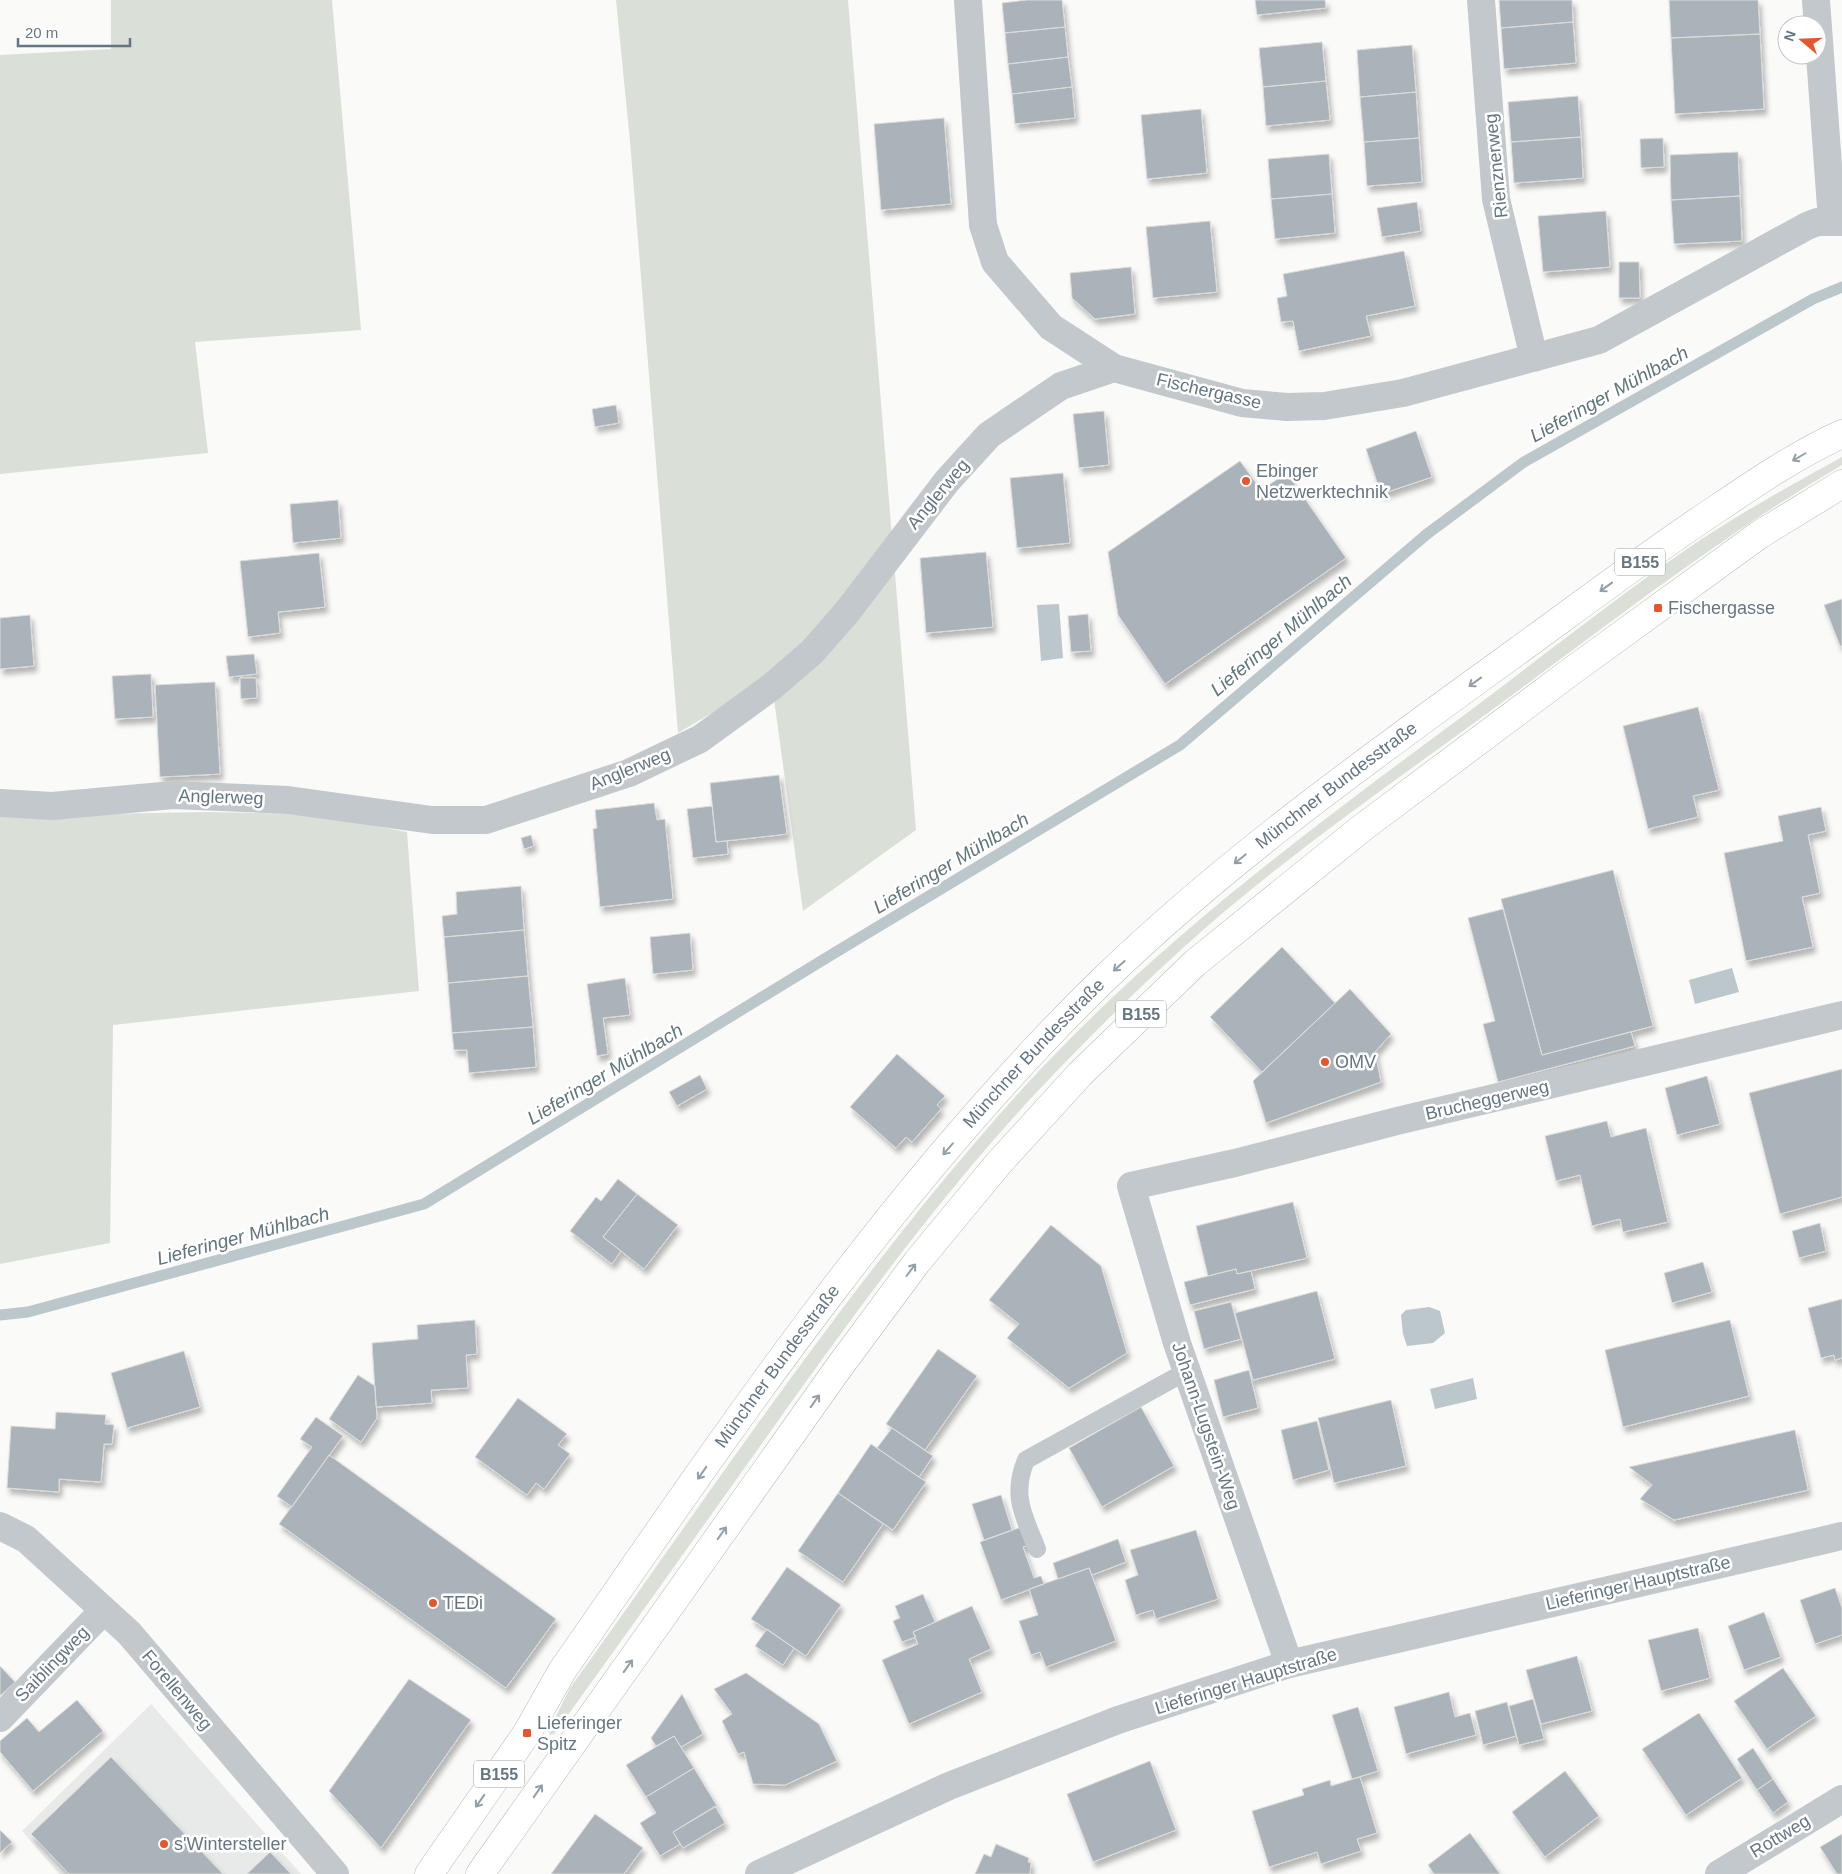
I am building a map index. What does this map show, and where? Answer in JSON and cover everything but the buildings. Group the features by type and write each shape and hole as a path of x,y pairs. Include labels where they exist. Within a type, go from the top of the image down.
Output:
{"main road":[{"name":"Münchner Bundesstraße","path":"429,1874 527,1733 562,1671 816,1314 909,1195 1005,1083 1102,981 1205,887 1293,816 1378,752 1682,531 1761,479 1842,434"},
{"name":"B155","path":"480,1874 837,1370 917,1262 998,1164 1080,1074 1195,963 1362,828 1565,676 1759,535 1842,484"}],"street":[{"name":"Fischergasse","path":"968,0 983,226 995,262 1051,327 1114,368 1242,403 1287,407 1324,406 1403,393 1600,340 1807,226 1837,221"},
{"name":"Rienznerweg","path":"1481,0 1496,199 1534,358"},
{"path":"1816,0 1837,221"},
{"name":"Anglerweg","path":"0,803 52,806 173,795 288,800 432,820 486,820 629,773 700,739 770,688 812,652 847,612 947,480 989,435 1061,386 1114,368"},
{"name":"Brucheggerweg","path":"1132,1186 1235,1163 1397,1121 1842,1015"},
{"name":"Johann-Lugstein-Weg","path":"1132,1186 1187,1371 1289,1664"},
{"name":"Forellenweg","path":"0,1526 26,1539 129,1633 335,1874"},
{"name":"Lieferinger Hauptstraße","path":"759,1874 949,1786 1118,1720 1289,1664 1842,1536"},
{"name":"Saiblingweg","path":"0,1718 104,1610"},
{"name":"Rottweg","path":"1719,1874 1842,1799"}],"lane":[{"path":"1037,1549 1019,1504 1019,1477 1026,1460 1187,1371"}],"shaded area":[{"path":"111,0 332,0 361,330 195,342 208,453 0,474 0,55 111,49"},
{"path":"616,0 848,0 916,830 803,911 774,699 734,700 678,733 630,141"},
{"path":"1842,457 1842,465 1755,520 1670,578 1260,882 1165,965 1070,1057 961,1178 893,1264 827,1352 555,1733 550,1735 549,1730 570,1688 789,1380 903,1230 963,1157 1025,1086 1076,1033 1129,982 1239,887 1605,608 1706,536 1763,501"},
{"path":"1059,604 1063,658 1041,661 1037,605"},
{"path":"206,812 313,814 407,832 419,991 113,1025 110,1243 0,1264 0,816"},
{"path":"1732,968 1739,992 1695,1004 1689,980"},
{"path":"1429,1307 1440,1311 1445,1333 1433,1343 1407,1346 1403,1334 1401,1315 1406,1310"},
{"path":"1473,1378 1477,1399 1435,1409 1430,1389"},
{"path":"151,1704 301,1874 59,1874 22,1831"}],"waterway":[{"name":"Lieferinger Mühlbach","path":"0,1315 28,1312 424,1204 836,952 1180,745 1427,534 1524,462 1813,299 1842,287"}],"place":[{"name":"Ebinger Netzwerktechnik","path":"1246,481"},
{"name":"Fischergasse","path":"1658,608"},
{"name":"OMV","path":"1325,1062"},
{"name":"TEDi","path":"433,1603"},
{"name":"Lieferinger Spitz","path":"527,1733"},
{"name":"s'Wintersteller","path":"164,1844"}]}
